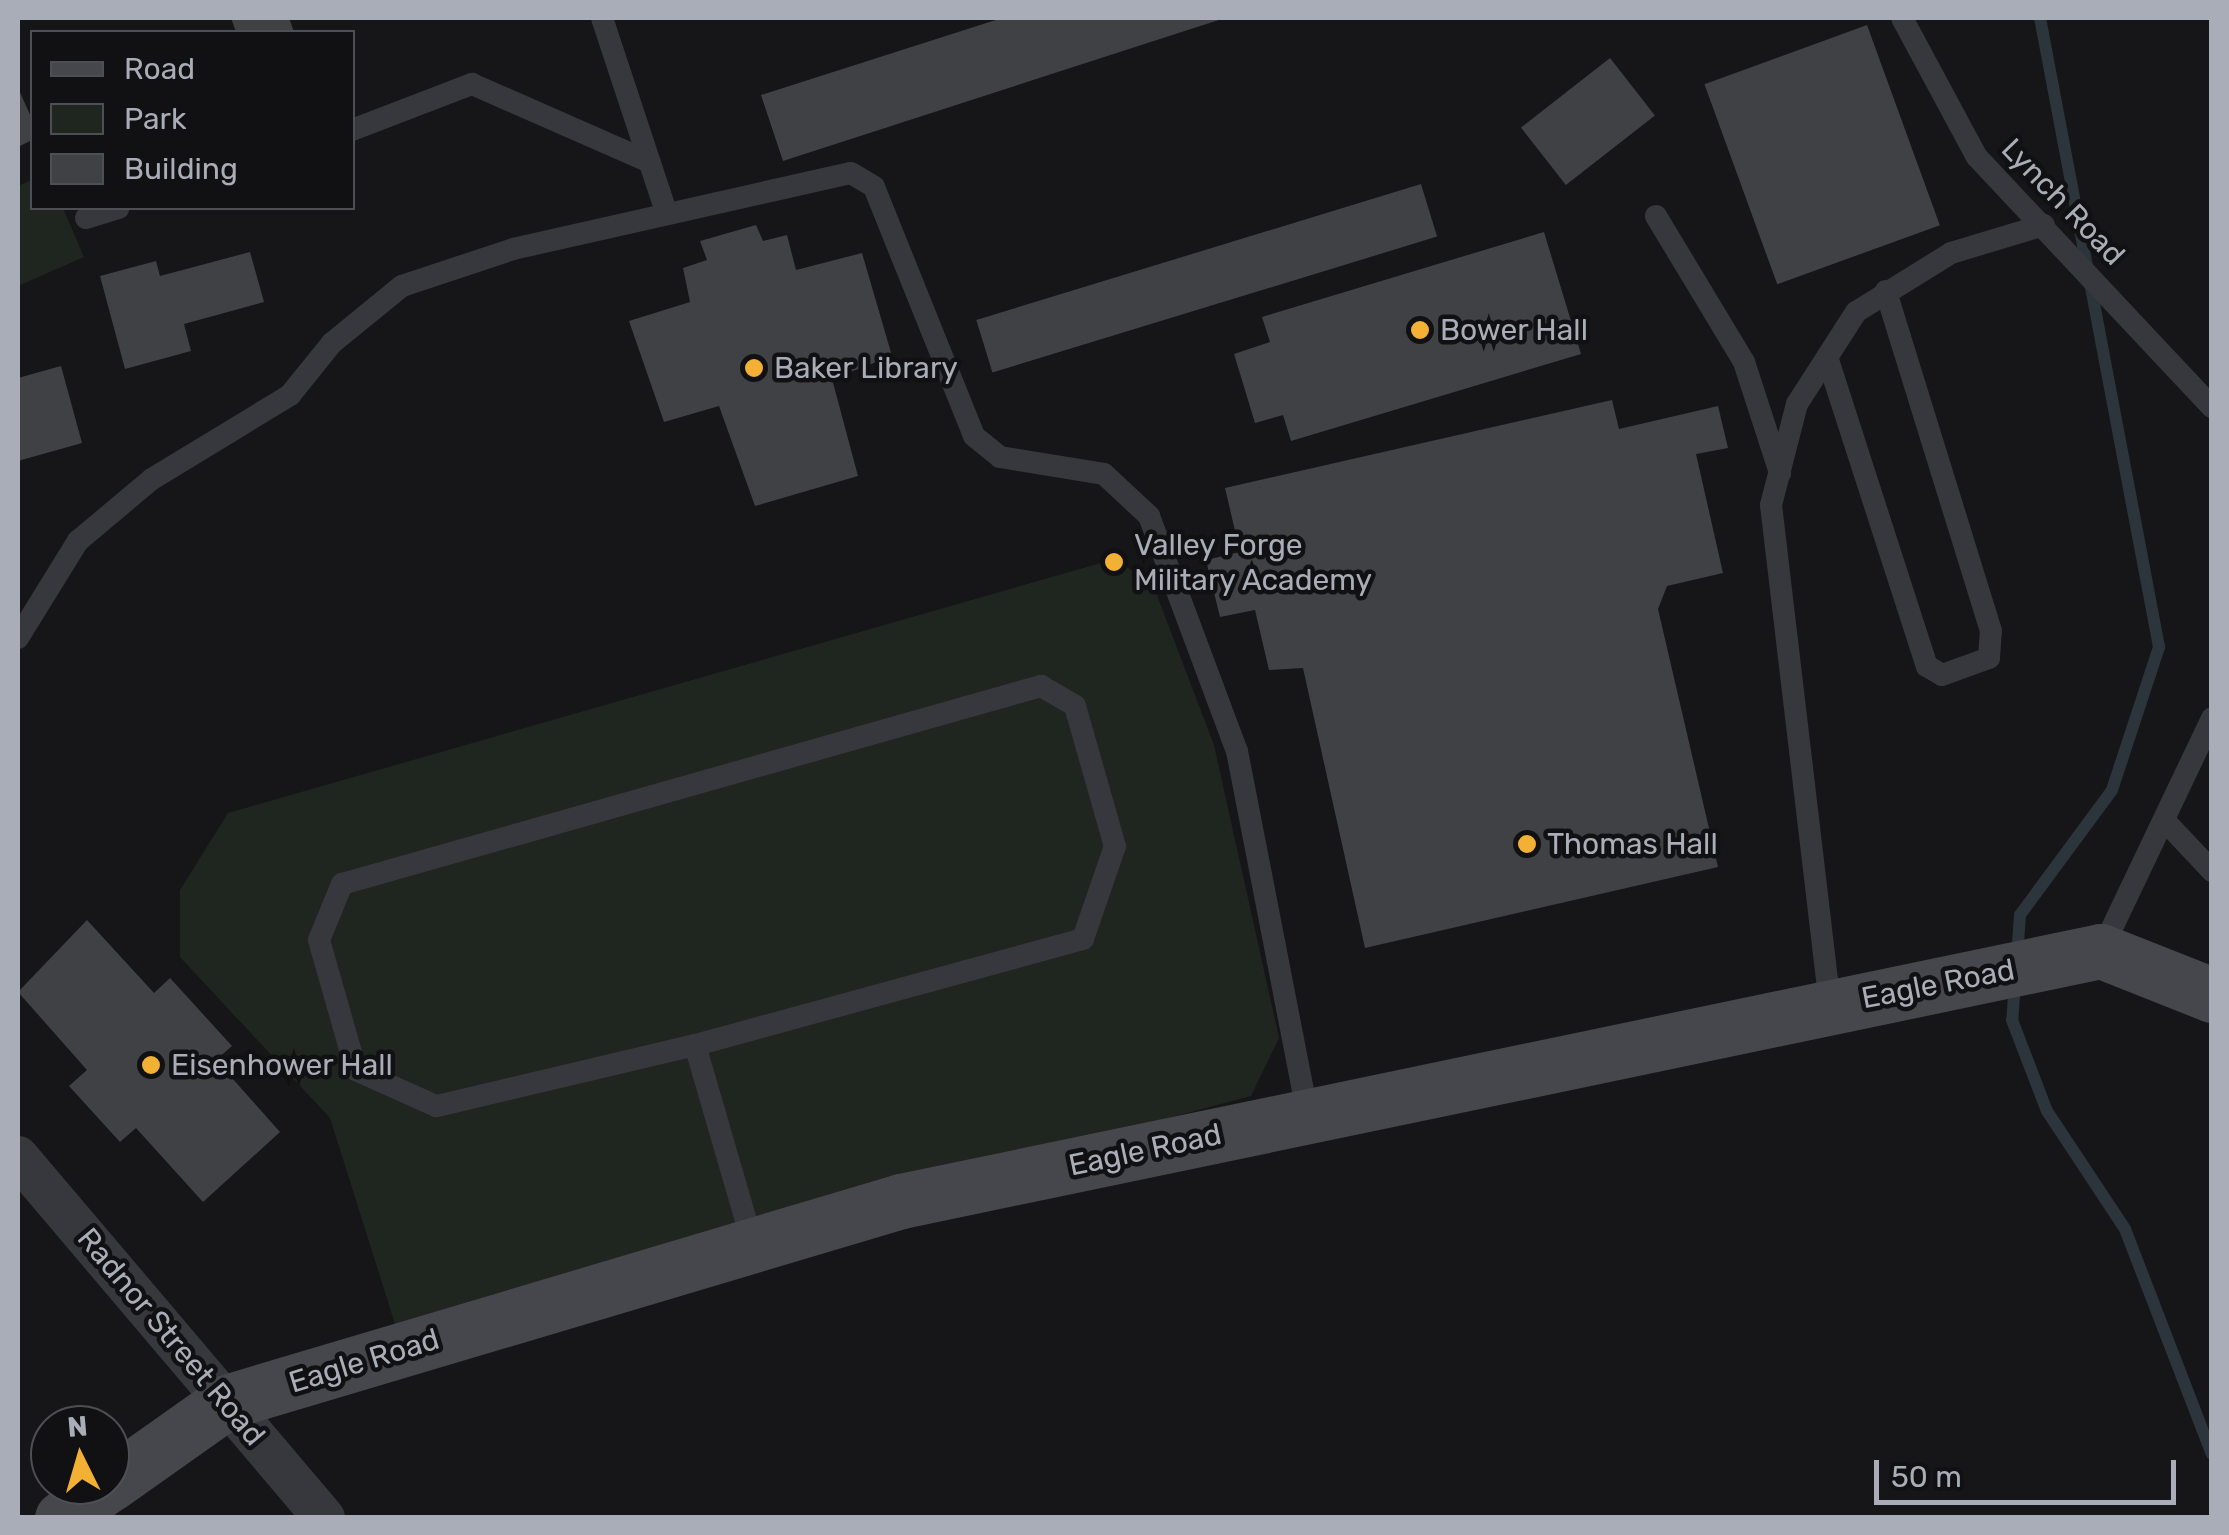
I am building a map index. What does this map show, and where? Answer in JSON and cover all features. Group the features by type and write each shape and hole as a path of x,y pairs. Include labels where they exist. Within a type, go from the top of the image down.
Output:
{"street":[{"name":"Eagle Road","path":"130,1469 226,1402 901,1202 2101,951"},
{"path":"2101,951 2212,995"},
{"name":"Radnor Street Road","path":"18,1157 324,1518"}],"lane":[{"path":"602,18 666,211"},
{"name":"Lynch Road","path":"1902,18 1977,157 2212,407"},
{"path":"355,129 472,84 650,162"},
{"path":"18,638 78,541 152,479 290,395 332,343 402,286 666,211 851,172 874,187 974,436 1018,462 1104,474 1148,516 1237,751 1308,1116"},
{"path":"86,218 112,210"},
{"path":"1656,216 1744,362 1780,473"},
{"path":"1830,1005 1771,506 1797,404 1856,312 1951,253 2044,225"},
{"path":"1827,357 1927,666 1942,674 1989,658 1991,631 1886,291"},
{"path":"1041,686 1075,706 1115,846 1083,939 695,1045 436,1106 356,1070 320,940 342,884 1041,686"},
{"path":"2101,951 2212,718"},
{"path":"2164,820 2212,871"},
{"path":"695,1045 753,1246"}],"green space":[{"path":"30,181 30,210 64,210 84,257 18,286 18,186"},
{"path":"1115,559 1153,585 1214,745 1279,1038 1251,1096 395,1324 330,1118 180,957 180,890 228,813"}],"building":[{"path":"231,18 289,18 293,30 235,30"},
{"path":"1002,18 1225,18 783,161 761,95"},
{"path":"1867,25 1940,225 1777,284 1704,84"},
{"path":"1610,58 1655,116 1566,185 1521,128"},
{"path":"18,88 30,115 30,141 18,147"},
{"path":"1421,184 1437,237 992,373 976,320"},
{"name":"Baker Library","path":"756,225 763,241 787,235 796,270 862,253 892,356 832,379 858,476 755,506 719,406 664,422 629,321 690,302 683,268 707,260 700,241"},
{"name":"Bower Hall","path":"1544,232 1581,354 1291,441 1283,415 1255,423 1234,354 1270,342 1262,317"},
{"path":"250,252 264,302 184,324 191,351 125,369 100,276 156,261 160,276"},
{"path":"61,366 82,443 18,461 18,378"},
{"path":"1612,400 1619,429 1718,406 1728,448 1696,454 1723,573 1667,586 1658,609 1718,867 1365,948 1303,668 1269,670 1255,610 1220,617 1206,560 1240,552 1225,488"},
{"name":"Eisenhower Hall","path":"87,920 154,993 170,978 232,1046 216,1060 280,1132 203,1202 136,1128 120,1142 69,1086 87,1070 18,992"}],"waterway":[{"path":"2017,956 2020,915 2112,790 2159,647 2040,18"},
{"path":"2015,981 2012,1020 2047,1111 2125,1229 2212,1454"}],"place":[{"name":"Bower Hall","path":"1420,330"},
{"name":"Baker Library","path":"754,368"},
{"name":"Valley Forge Military Academy","path":"1114,562"},
{"name":"Thomas Hall","path":"1527,844"},
{"name":"Eisenhower Hall","path":"151,1065"}]}
